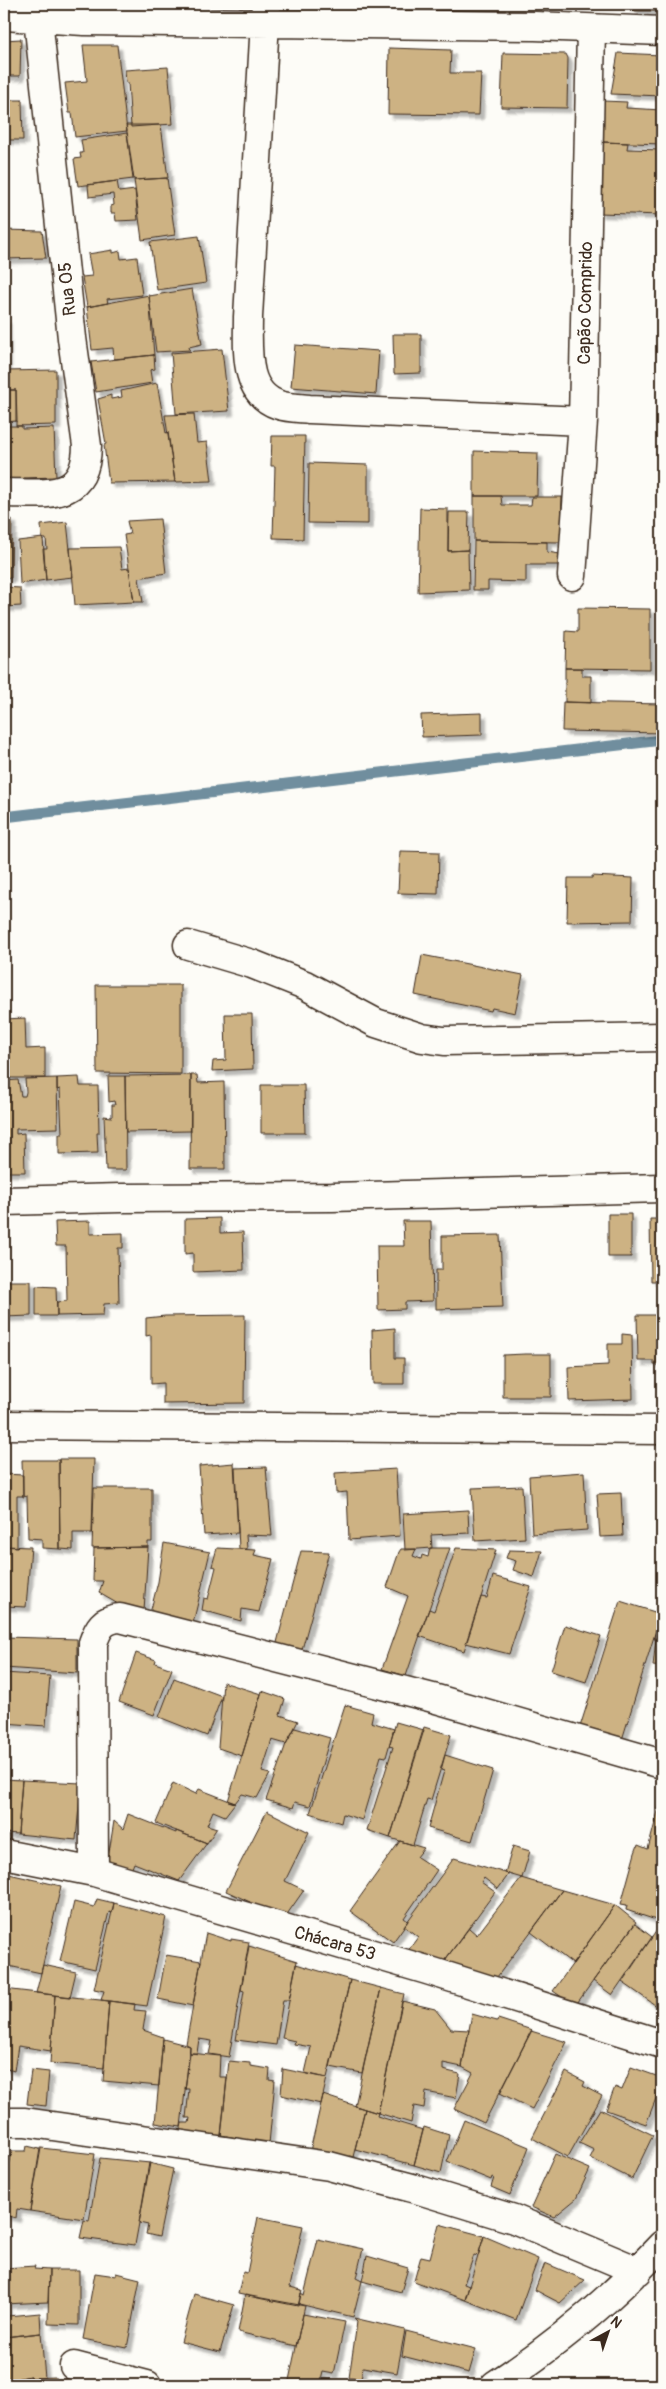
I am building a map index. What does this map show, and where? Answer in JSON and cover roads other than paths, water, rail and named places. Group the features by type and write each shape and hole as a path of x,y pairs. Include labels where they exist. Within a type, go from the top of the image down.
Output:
{"street":[{"path":"266,14 248,317 249,358 254,385 259,394 280,406 310,410 583,421"},
{"path":"4,16 38,18 266,14 535,15 591,30 662,31"},
{"name":"Rua 05","path":"4,493 48,493 68,490 78,480 86,462 87,446 71,328 38,18"},
{"name":"Capão Comprido","path":"572,576 583,421 591,30"},
{"path":"188,944 275,972 324,994 376,1023 422,1038 444,1041 662,1037"},
{"path":"4,1201 332,1197 662,1188"},
{"path":"4,1425 662,1430"},
{"path":"94,1872 93,1643 96,1631 110,1618 120,1618 433,1698 662,1764"},
{"name":"Chácara 53","path":"4,1854 94,1872 427,1970 662,2044"},
{"path":"4,2122 25,2122 330,2166 416,2189 514,2219 638,2271"},
{"path":"495,2385 569,2332 638,2271 662,2245"},
{"path":"74,2366 146,2385"}],"waterway":[{"path":"4,817 662,740"}]}
